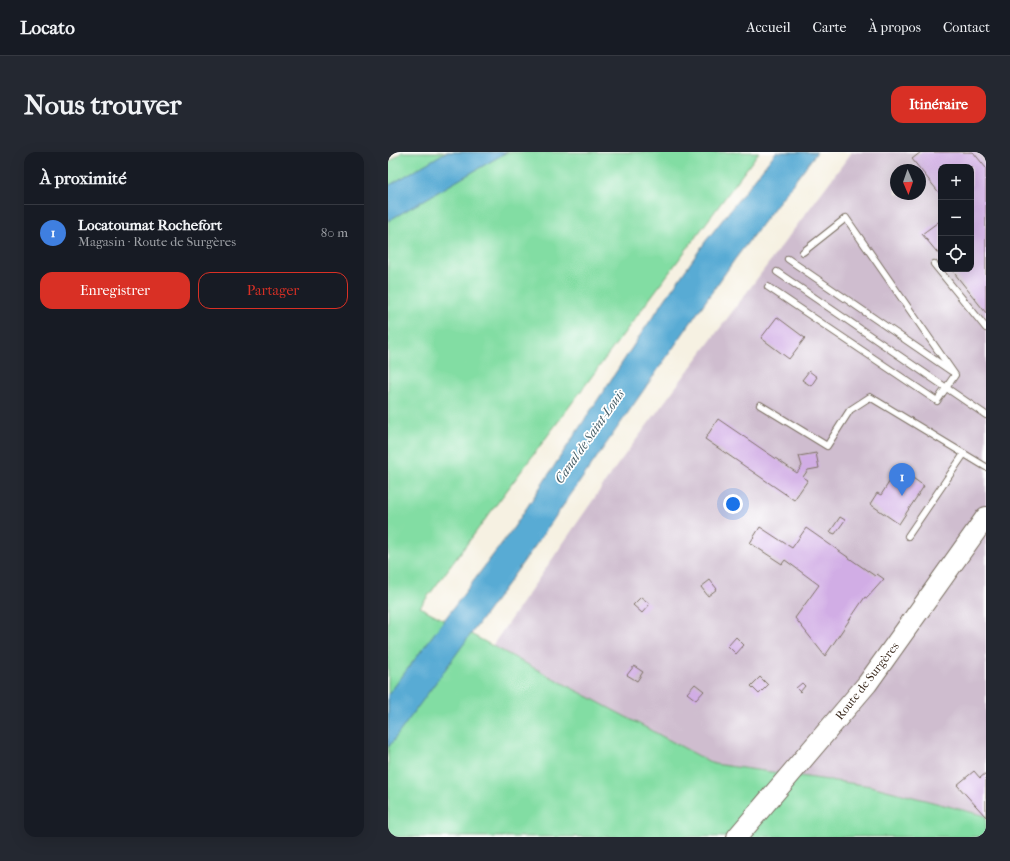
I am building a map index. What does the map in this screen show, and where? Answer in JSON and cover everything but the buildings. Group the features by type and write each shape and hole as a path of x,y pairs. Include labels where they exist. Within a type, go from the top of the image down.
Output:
{"main road":[{"name":"Route de Surgères","path":"737,837 867,684 986,517"}],"lane":[{"path":"803,252 846,218 955,375"},
{"path":"788,259 955,375"},
{"path":"934,264 986,328"},
{"path":"777,272 986,415"},
{"path":"768,287 937,402 955,375"},
{"path":"760,405 827,446 850,410 870,397 986,467"},
{"path":"908,536 964,454"}],"shaded area":[{"path":"852,152 986,152 986,816 871,786 714,764 492,646 618,464"}],"green space":[{"path":"402,152 759,152 420,607 714,764 871,786 986,816 986,837 388,837 388,163"}],"water":[{"path":"446,152 507,152 388,221 388,186"},
{"name":"Canal de Saint-Louis","path":"776,152 817,152 735,259 535,546 388,748 388,695 514,527 643,331 705,242"}],"place":[{"name":"Locatoumat Rochefort","path":"902,496"}]}
